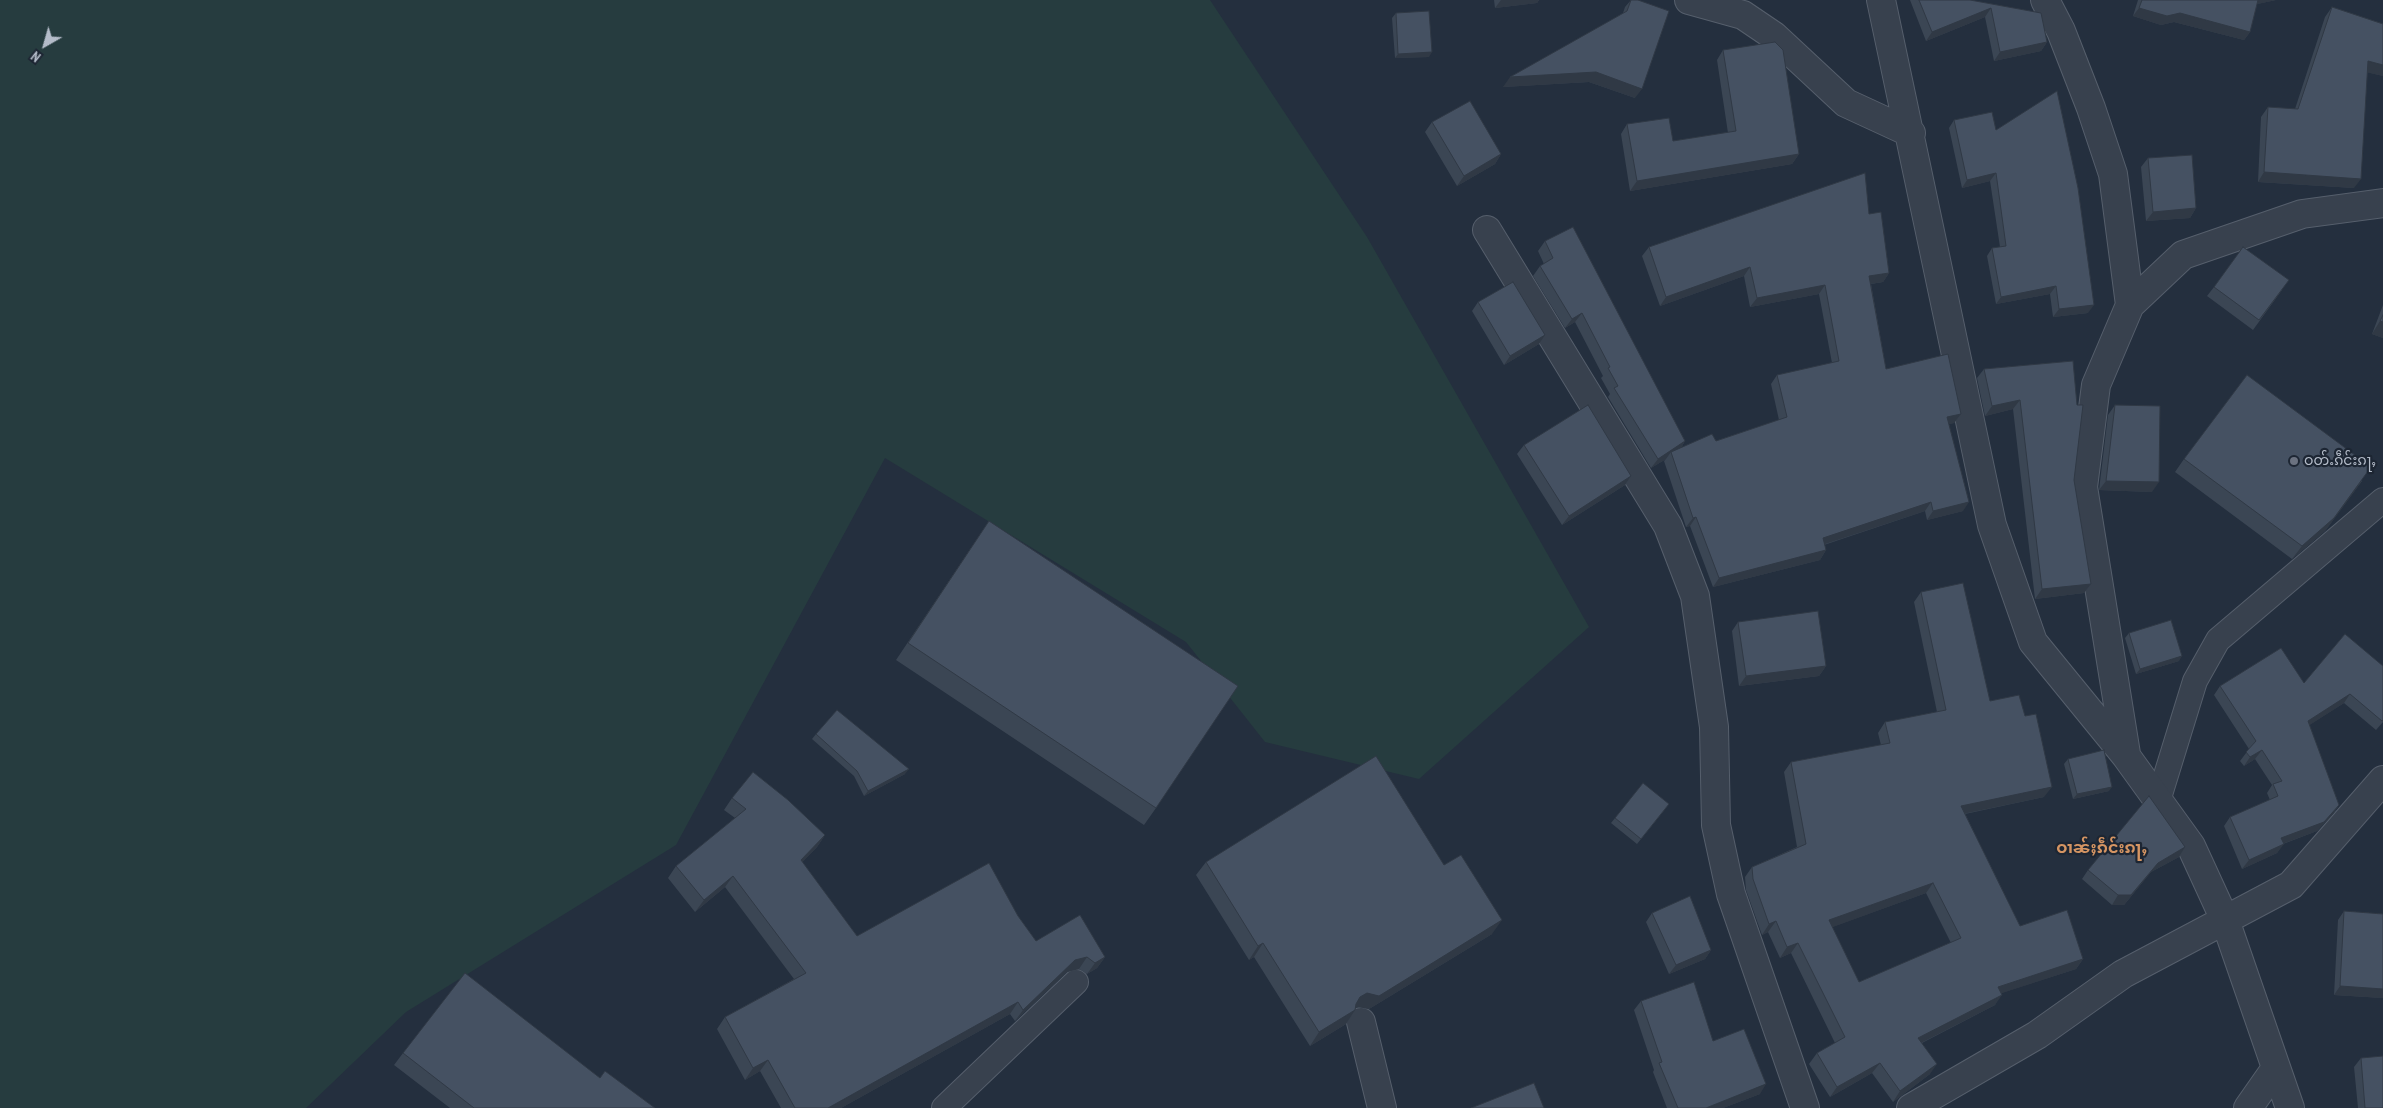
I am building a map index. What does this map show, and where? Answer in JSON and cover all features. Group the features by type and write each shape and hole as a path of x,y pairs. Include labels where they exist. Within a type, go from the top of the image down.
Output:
{"street":[{"path":"1881,0 1992,525 2033,642 2126,756 2191,846 2225,920 2290,1108"},
{"path":"2045,0 2061,31 2091,108 2112,174 2130,305"},
{"path":"1701,2 1743,16 1774,36 1846,103 1910,133"},
{"path":"2126,756 2083,486 2096,385 2130,305 2183,255 2302,214 2383,203"},
{"path":"1487,230 1668,526 1695,596 1714,727 1716,825 1731,894 1805,1108"},
{"path":"1911,1108 2037,1035 2123,974 2291,885 2383,780"},
{"path":"1361,1022 1382,1108"},
{"path":"2248,1108 2276,1068"}],"lane":[{"path":"2158,801 2194,681 2218,640 2383,500"},
{"path":"944,1108 1076,982"}],"green space":[{"path":"0,0 1210,0 1367,237 1589,627 1419,779 1265,742 1186,642 885,458 676,845 406,1012 306,1108 0,1108"}],"building":[{"path":"1631,0 1638,0 1669,11 1642,89 1596,72 1510,77 1627,11"},
{"path":"1919,0 1970,0 2041,13 2047,42 2000,52 1991,8 1932,32"},
{"path":"2142,0 2258,0 2250,32 2180,13 2167,16 2139,8"},
{"path":"2332,7 2383,24 2383,65 2368,61 2361,179 2264,172 2268,107 2298,109"},
{"path":"1429,11 1432,52 1398,54 1396,13"},
{"path":"1775,42 1783,50 1799,154 1637,181 1627,124 1669,118 1673,141 1736,131 1723,50"},
{"path":"2057,91 2078,188 2094,305 2059,309 2056,286 2001,297 1992,248 2006,246 1996,173 1967,180 1954,120 1992,112 1996,130"},
{"path":"1470,101 1501,154 1464,176 1432,122"},
{"path":"2192,155 2196,208 2153,212 2148,158"},
{"path":"1865,173 1869,214 1881,212 1889,273 1869,276 1886,369 1948,354 1961,414 1947,417 1969,502 1933,511 1931,502 1823,538 1826,550 1719,578 1696,517 1693,518 1671,452 1712,434 1716,441 1787,417 1777,375 1839,361 1825,285 1757,298 1750,267 1666,297 1649,247"},
{"path":"1573,227 1685,441 1658,459 1614,388 1618,386 1608,368 1610,367 1582,313 1572,319 1540,266 1553,258 1545,241"},
{"path":"2243,247 2289,280 2259,320 2214,287"},
{"path":"1513,282 1545,335 1510,356 1478,302"},
{"path":"2073,361 2077,405 2083,405 2074,480 2091,584 2042,589 2020,400 1992,406 1984,369"},
{"path":"2247,375 2371,467 2334,518 2302,546 2184,459"},
{"path":"1588,405 1631,476 1569,516 1524,445"},
{"path":"2115,405 2160,406 2159,482 2106,481"},
{"path":"989,521 1238,686 1156,808 908,643"},
{"path":"1963,583 1990,701 2019,695 2025,716 2036,714 2052,787 1961,806 2020,926 2067,910 2083,959 1998,987 2002,995 1918,1038 1937,1064 1900,1091 1880,1063 1837,1087 1817,1053 1845,1037 1798,943 1787,947 1776,921 1769,924 1753,879 1752,867 1806,844 1791,762 1890,743 1885,722 1946,710 1921,592","holes":["1933,883 1961,938 1859,982 1829,920"]},
{"path":"1818,611 1826,666 1746,676 1738,622"},
{"path":"2171,620 2182,656 2140,669 2129,633"},
{"path":"2345,634 2383,666 2383,720 2350,694 2308,721 2339,805 2324,822 2281,838 2284,844 2249,860 2230,817 2278,796 2273,784 2282,781 2262,750 2250,757 2246,752 2256,741 2220,686 2281,648 2304,683"},
{"path":"837,710 909,769 868,791 857,771 816,734"},
{"path":"2104,750 2112,787 2077,794 2068,759"},
{"path":"1376,756 1444,865 1461,855 1502,920 1379,996 1367,993 1360,997 1355,1010 1319,1032 1263,943 1258,946 1206,862"},
{"path":"753,772 788,800 825,835 801,860 857,936 989,863 1018,916 1036,941 1080,915 1105,957 1095,963 1087,957 1075,960 1023,1010 1018,1002 828,1108 795,1108 768,1060 753,1068 725,1017 806,973 733,876 704,900 676,866 746,809 732,798"},
{"path":"1643,783 1669,804 1641,839 1615,818"},
{"path":"2149,796 2185,847 2158,863 2131,895 2118,895 2088,870"},
{"path":"1690,896 1711,950 1676,965 1652,913"},
{"path":"2344,911 2383,914 2383,989 2340,986"},
{"path":"465,973 600,1078 605,1071 655,1108 474,1108 403,1053"},
{"path":"1694,982 1713,1041 1744,1029 1766,1084 1706,1108 1678,1108 1659,1063 1662,1062 1641,1001"},
{"path":"2383,1056 2383,1108 2365,1108 2361,1058"},
{"path":"1534,1083 1544,1108 1471,1108"}],"place":[{"name":"ဝတ်ႉၵဵင်းၵႃႇ","path":"2294,461"}],"district":[{"name":"ဝၢၼ်ႈၵဵင်းၵႃႇ","path":"2102,848"}]}
